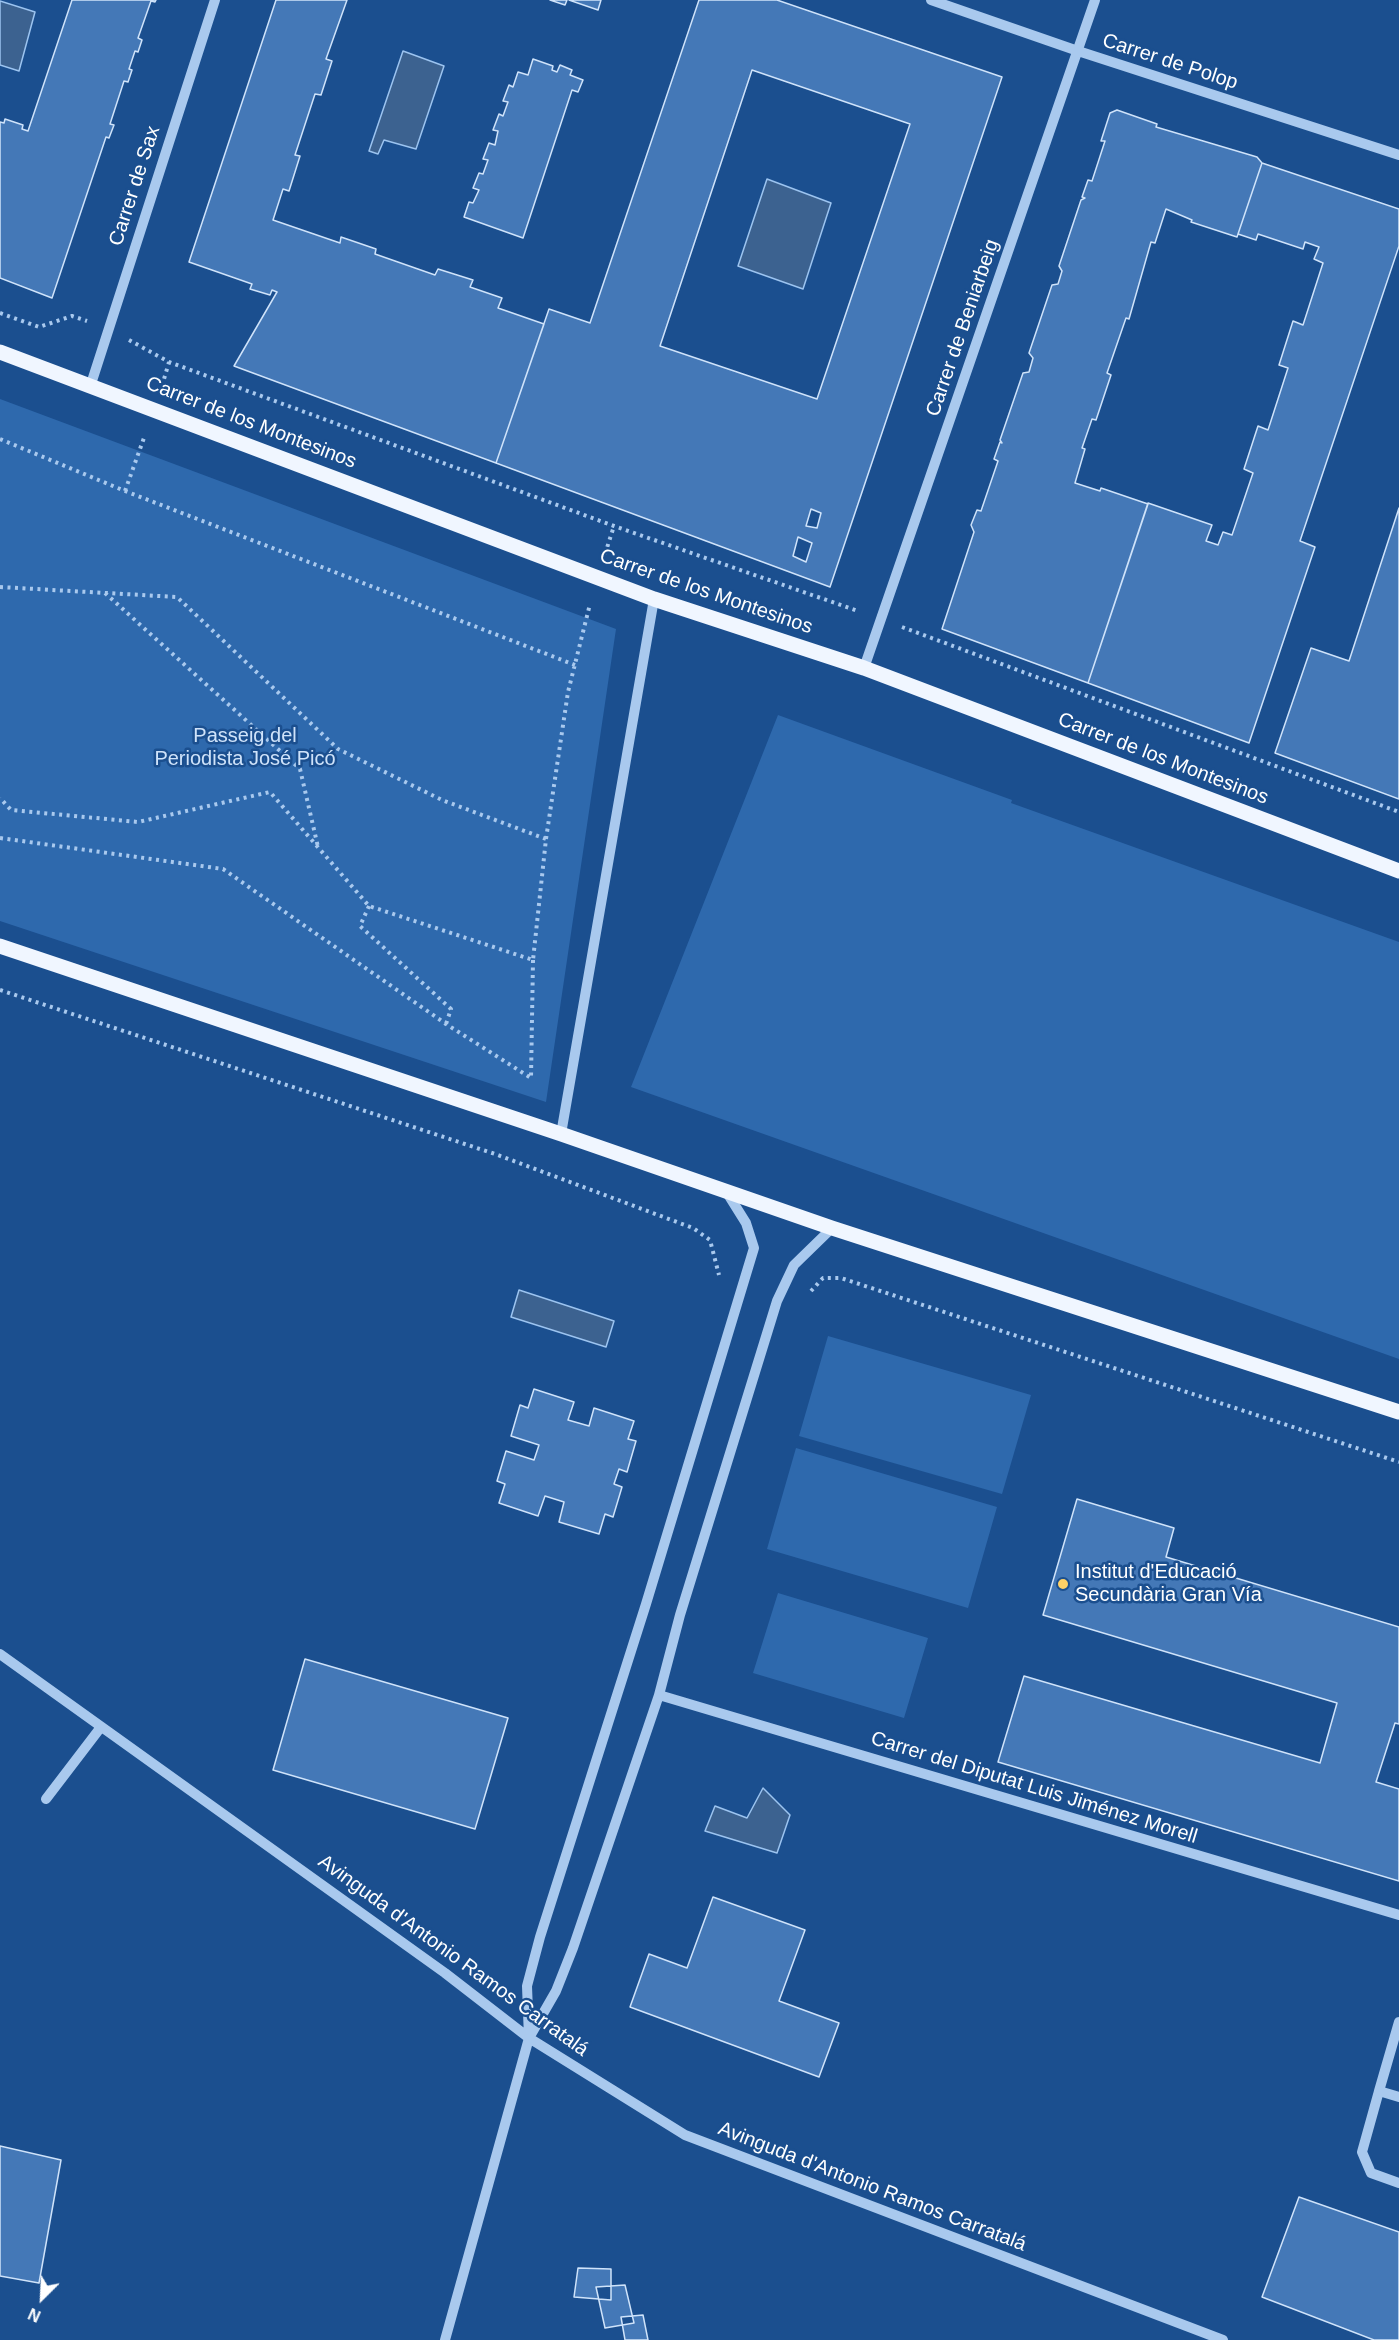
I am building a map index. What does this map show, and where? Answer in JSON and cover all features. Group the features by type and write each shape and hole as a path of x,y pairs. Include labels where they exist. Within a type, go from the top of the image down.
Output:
{"main road":[{"name":"Carrer de los Montesinos","path":"0,352 91,384 654,599 864,668 1399,871"},
{"path":"0,946 561,1134 832,1228 1399,1412"}],"street":[{"name":"Carrer de Sax","path":"91,384 215,0"},
{"name":"Carrer de Polop","path":"931,0 1078,51 1399,155"},
{"name":"Carrer de Beniarbeig","path":"864,668 1095,0"},
{"path":"561,1134 654,599"},
{"path":"529,2038 526,1986 743,1290 754,1248 746,1223 726,1191"},
{"path":"445,2340 529,2038 556,1992 573,1948 659,1695 680,1615 777,1301 794,1265 832,1228"},
{"name":"Avinguda d'Antonio Ramos Carratalá","path":"0,1654 445,1973 529,2038 685,2135 1223,2340"},
{"name":"Carrer del Diputat Luis Jiménez Morell","path":"659,1695 1399,1915"},
{"path":"46,1799 101,1727"},
{"path":"1399,2022 1362,2152 1371,2173 1399,2182"},
{"path":"1379,2091 1399,2097"}],"path":[{"path":"0,314 39,327 72,315 108,329 170,362 614,526 881,619 1399,812"},
{"path":"0,439 124,491 575,665"},
{"path":"0,838 223,869 447,1024 531,1078 532,960 546,839 568,693 598,577 614,526"},
{"path":"0,587 177,597 338,748 442,800 546,839"},
{"path":"105,593 300,769 318,847"},
{"path":"0,803 11,810 138,822 270,792 369,906 532,960"},
{"path":"0,798 11,810"},
{"path":"369,906 360,926 452,1009 447,1024"},
{"path":"0,990 495,1154 693,1228 710,1240 722,1282 743,1290"},
{"path":"777,1301 790,1306 804,1298 823,1278 841,1278 1399,1462"}],"green space":[{"name":"Passeig del Periodista José Picó","path":"0,399 616,629 546,1102 0,921"},
{"path":"778,715 1012,800 1011,803 1399,942 1399,1359 631,1087"},
{"path":"828,1336 1031,1395 1002,1494 799,1436"},
{"path":"796,1448 997,1507 968,1608 767,1549"},
{"path":"778,1593 928,1638 904,1718 753,1673"}],"shaded area":[{"path":"0,1 35,12 19,71 0,65"},
{"path":"403,51 444,66 416,149 384,140 378,154 369,151"},
{"path":"767,179 831,203 803,289 738,266"},
{"path":"519,1290 614,1321 606,1347 511,1317"},
{"path":"763,1788 790,1815 777,1853 705,1831 715,1806 747,1818"}],"building":[{"path":"72,0 156,0 151,1 138,38 142,40 138,52 135,51 129,69 132,70 128,82 124,81 110,124 114,125 109,138 106,137 52,298 0,278 0,122 4,123 5,119 23,125 22,129 28,131"},
{"path":"276,0 347,0 326,59 332,61 321,95 315,94 295,155 300,156 289,191 283,189 273,220 340,243 341,237 376,249 375,254 435,275 438,269 473,280 470,287 502,298 498,308 544,324 496,463 234,366 277,292 272,290 270,295 250,289 252,284 189,262"},
{"path":"550,0 567,0 565,5"},
{"path":"569,0 601,0 598,10"},
{"path":"699,0 777,0 1002,77 830,587 496,463 549,309 590,323","holes":["752,70 910,124 817,399 660,346","811,509 821,513 817,528 806,526","798,537 812,543 806,562 793,556"]},
{"path":"533,59 553,66 552,70 557,72 560,65 572,70 570,75 583,80 578,92 572,90 523,238 464,217 469,202 473,203 479,190 473,188 479,173 483,174 488,160 483,159 489,143 495,145 498,131 493,130 499,114 503,116 508,102 503,101 509,85 513,87 518,72 528,75"},
{"path":"1117,110 1157,124 1156,127 1257,157 1262,163 1237,237 1191,222 1192,220 1166,209 1155,243 1151,242 1129,319 1126,318 1107,373 1111,375 1096,420 1092,419 1082,448 1085,449 1075,483 1100,491 1101,488 1148,504 1088,683 942,629 974,532 971,525 977,510 981,511 998,461 994,459 1000,442 1002,443 1000,440 1023,373 1029,372 1033,358 1029,353 1052,285 1058,284 1062,271 1059,266 1081,200 1085,198 1082,197 1088,180 1092,181 1105,141 1101,141 1110,113"},
{"path":"1262,163 1399,209 1399,246 1300,541 1315,547 1249,743 1088,683 1148,503 1212,525 1206,541 1218,545 1223,532 1232,535 1253,473 1244,469 1258,426 1268,430 1288,368 1279,365 1293,321 1303,325 1323,263 1314,259 1319,247 1305,242 1303,249 1258,234 1256,240 1238,234"},
{"path":"1399,508 1399,799 1275,753 1311,648 1349,661"},
{"path":"534,1389 574,1402 568,1420 589,1426 594,1408 634,1421 628,1439 636,1441 627,1472 619,1469 614,1484 622,1487 613,1517 605,1514 599,1534 559,1522 564,1502 545,1496 538,1516 499,1503 505,1484 497,1481 506,1451 534,1460 539,1445 511,1436 520,1405 528,1408"},
{"path":"1077,1499 1174,1528 1166,1557 1399,1627 1399,1724 1395,1723 1376,1782 1399,1789 1399,1881 998,1762 1024,1676 1320,1763 1337,1703 1043,1615"},
{"path":"305,1659 508,1718 475,1829 273,1770"},
{"path":"713,1897 805,1930 779,2001 839,2023 819,2077 630,2007 649,1954 687,1968"},
{"path":"0,2146 61,2160 39,2283 0,2276"},
{"path":"1299,2197 1399,2232 1399,2340 1374,2340 1262,2297"},
{"path":"578,2268 611,2269 611,2300 574,2297"},
{"path":"625,2285 634,2323 605,2328 596,2287"},
{"path":"643,2315 648,2340 625,2340 621,2317"}],"place":[{"name":"Institut d'Educació Secundària Gran Vía","path":"1063,1584"}]}
